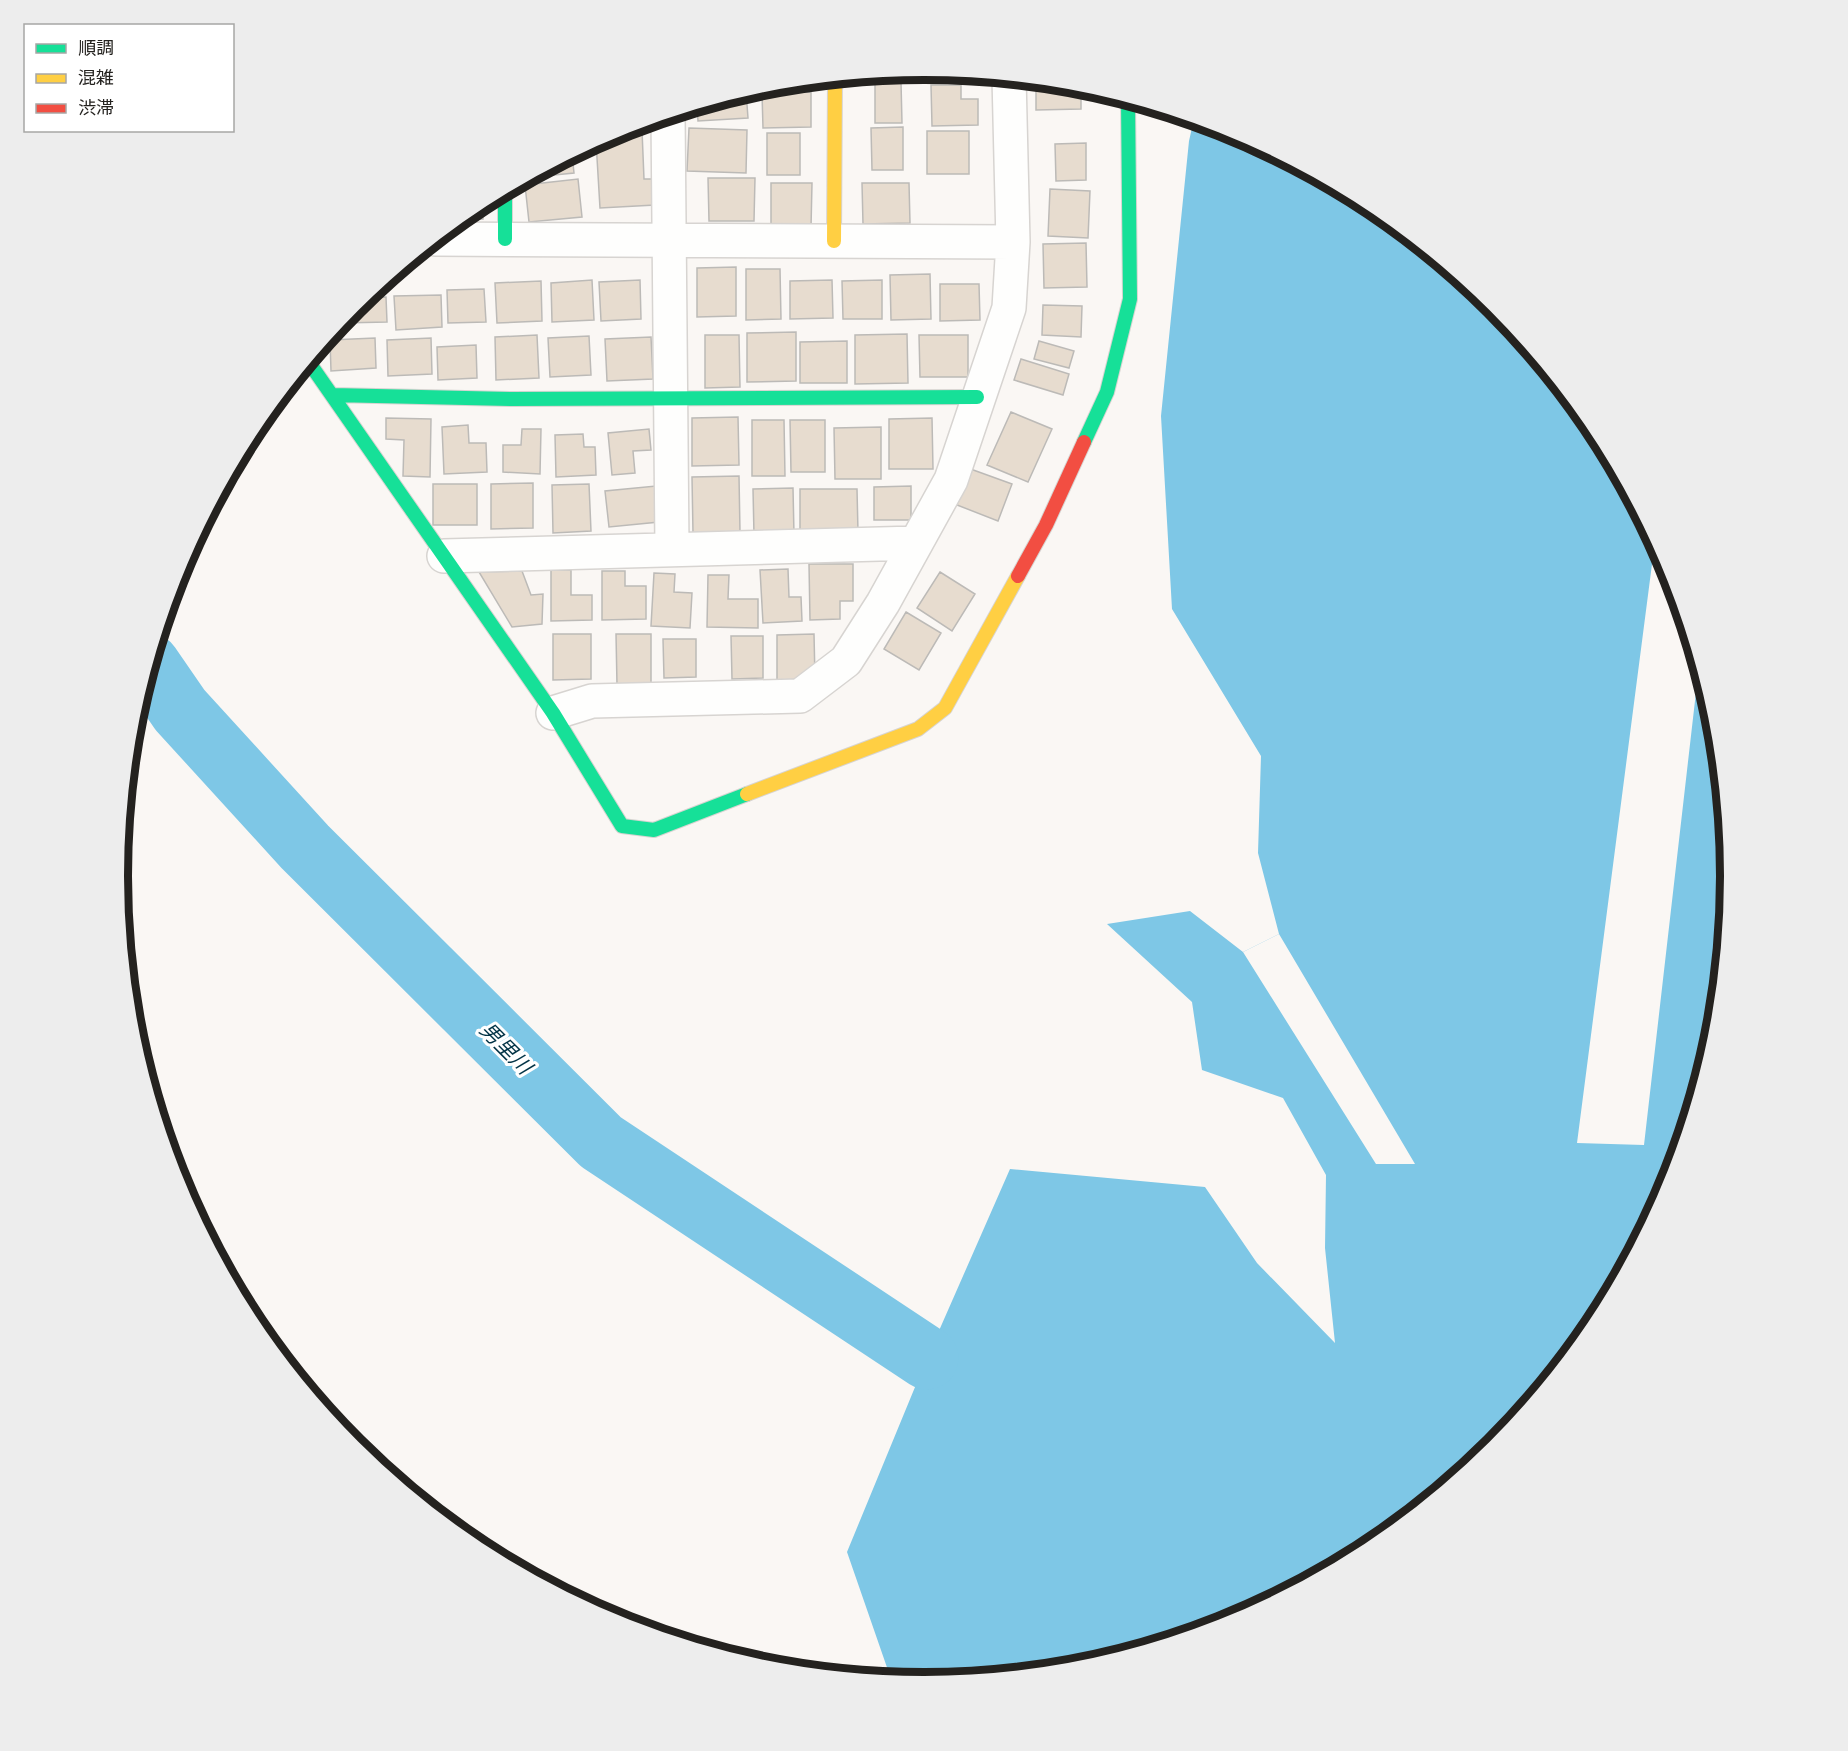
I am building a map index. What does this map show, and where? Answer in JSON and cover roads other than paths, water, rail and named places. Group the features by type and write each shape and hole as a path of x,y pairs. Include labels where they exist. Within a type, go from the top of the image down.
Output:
{"street":[{"path":"834,241 836,84"},
{"path":"553,713 592,700 800,696 846,661 883,603 951,480 977,397 1009,308 1013,242 1009,84"},
{"path":"312,367 553,713 622,826 654,830 918,729 945,708 1046,525 1107,392 1130,299 1128,107"},
{"path":"668,122 672,549"},
{"path":"505,199 505,239"},
{"path":"446,239 1013,242"},
{"path":"332,395 511,399 977,397"},
{"path":"444,556 916,543"}],"water":[{"path":"1192,127 1229,140 1276,162 1322,186 1409,244 1449,277 1522,351 1556,391 1586,433 1613,478 1638,523 1678,620 1705,720 1718,823 1720,876 1718,928 1705,1031 1678,1131 1659,1180 1638,1228 1586,1318 1556,1360 1487,1438 1409,1507 1322,1565 1229,1611 1180,1629 1130,1644 1028,1665 976,1670 888,1671 847,1552 927,1358 1010,1169 1205,1187 1257,1263 1335,1343 1325,1248 1326,1175 1283,1098 1202,1070 1192,1002 1107,924 1190,911 1243,952 1279,934 1258,853 1261,756 1172,609 1161,416"}],"waterway":[{"name":"男里川","path":"154,673 180,710 305,847 601,1142 927,1358"}]}
